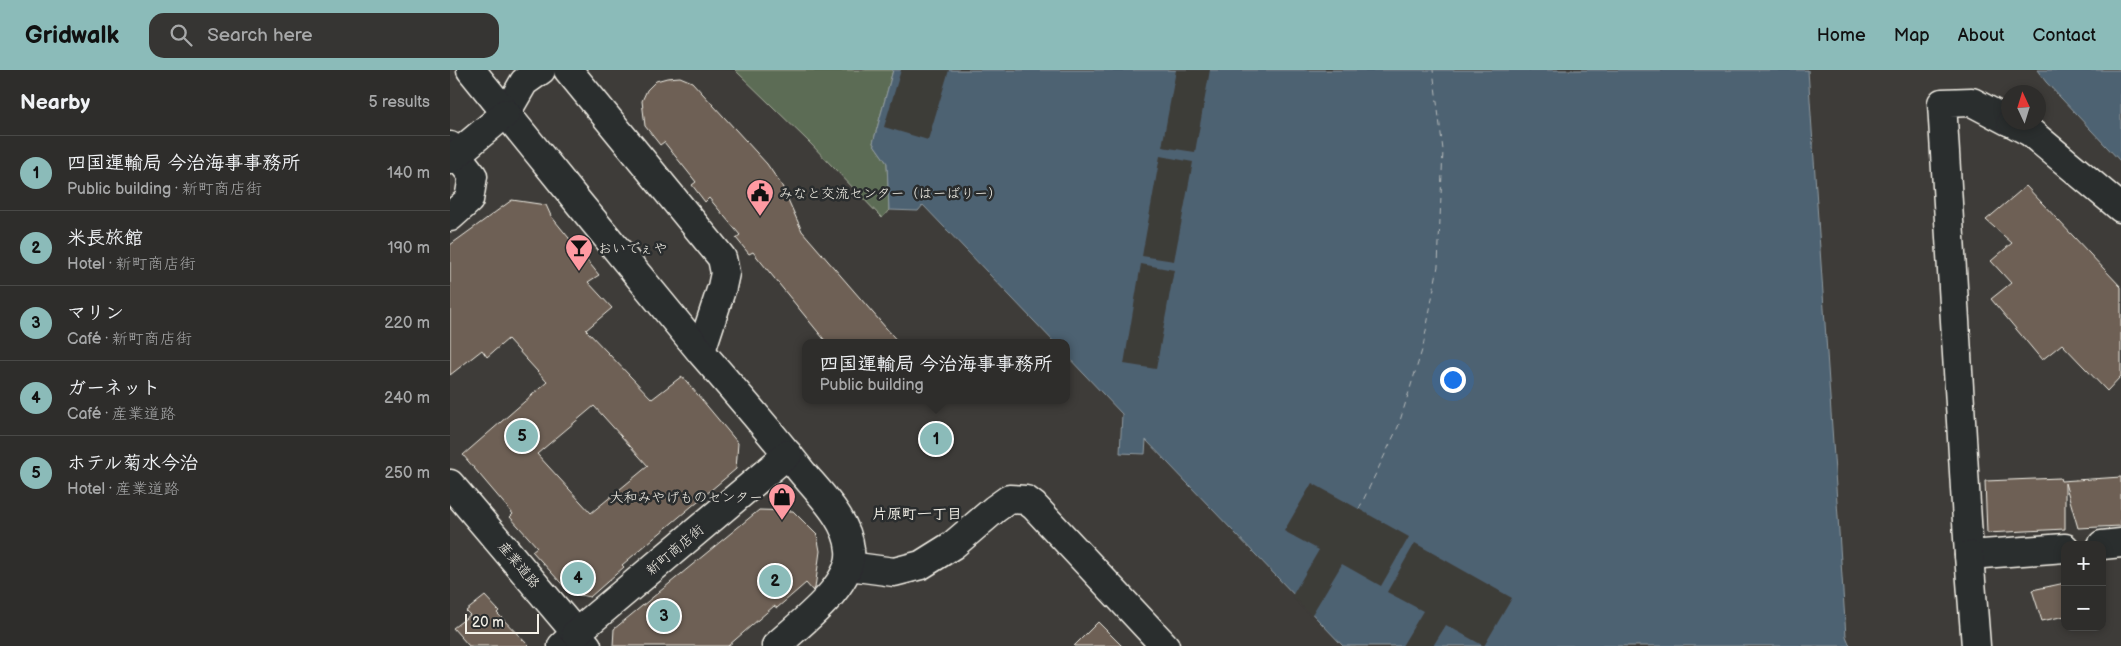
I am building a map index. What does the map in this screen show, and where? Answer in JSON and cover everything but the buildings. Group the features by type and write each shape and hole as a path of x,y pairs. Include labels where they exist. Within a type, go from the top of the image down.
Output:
{"street":[{"path":"472,70 701,351 788,454 837,518 848,537 851,551 849,566 844,577 834,590 776,646"},
{"path":"450,217 469,200 473,176 452,153 506,113 524,82 541,70"},
{"path":"568,70 722,258 725,273 722,287 701,351"},
{"path":"1976,646 1942,103 1972,102 2001,117"},
{"path":"2026,130 2121,208"},
{"name":"新町商店街","path":"575,642 788,454"},
{"name":"産業道路","path":"450,484 575,642"},
{"path":"849,566 894,572 921,566 953,545 994,509 1009,499 1026,500 1034,506 1165,646"},
{"path":"2106,545 2121,544"},
{"path":"1969,555 2061,548"}],"green space":[{"path":"735,70 893,70 873,143 887,163 889,210 882,218 809,142"}],"water":[{"path":"893,70 1808,70 1846,636 1850,646 1343,646 1146,440 1145,454 1120,453 1122,414 1070,359 1070,339 1051,339 923,205 918,211 889,210 887,163 873,143"},
{"path":"2037,70 2121,70 2121,162 2046,82"}],"pier":[{"path":"901,70 949,70 928,140 884,127"},
{"path":"1176,70 1210,70 1195,152 1162,147"},
{"path":"1160,156 1193,162 1174,261 1142,256"},
{"path":"1141,264 1174,270 1156,369 1124,364"},
{"path":"1312,483 1409,537 1381,586 1342,564 1311,616 1292,596 1319,550 1284,531"},
{"path":"1415,543 1512,598 1484,646 1446,625 1433,646 1402,646 1423,611 1387,592"}],"ferry route":[{"path":"1359,509 1398,427 1423,347 1438,266 1443,150 1433,70"}],"place":[{"name":"みなと交流センター（はーばりー）","path":"760,217"},
{"name":"おいでぇや","path":"579,272"},
{"name":"ホテル菊水今治","path":"522,436"},
{"name":"四国運輸局 今治海事事務所","path":"936,439"},
{"name":"大和みやげものセンター","path":"782,521"},
{"name":"ガーネット","path":"578,578"},
{"name":"米長旅館","path":"775,581"},
{"name":"マリン","path":"664,616"}],"district":[{"name":"片原町一丁目","path":"917,514"}]}
